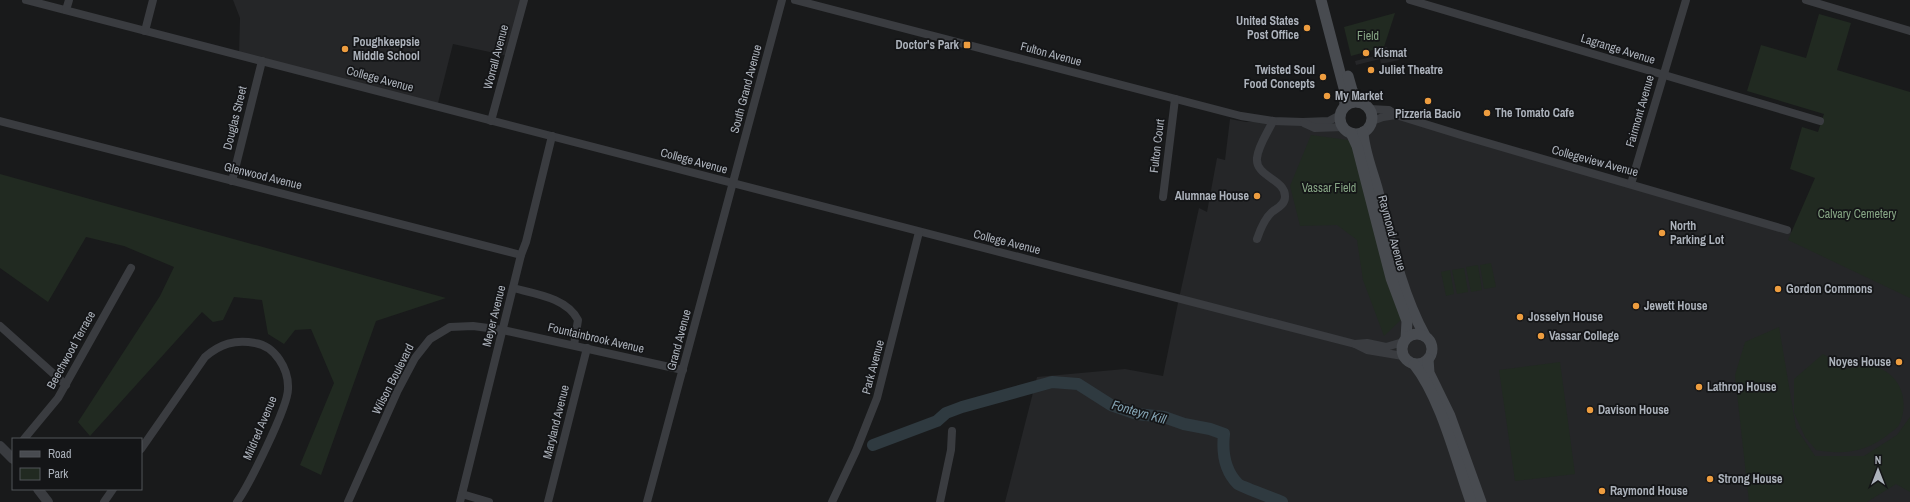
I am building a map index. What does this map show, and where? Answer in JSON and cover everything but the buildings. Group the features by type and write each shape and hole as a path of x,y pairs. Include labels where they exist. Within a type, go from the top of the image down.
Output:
{"main road":[{"path":"1321,0 1344,88 1342,111 1347,130 1363,132 1369,128 1372,121 1369,109 1358,102 1352,90 1328,0"},
{"path":"1342,111 1349,104 1358,102"},
{"name":"Raymond Avenue","path":"1347,130 1357,146 1391,278 1407,321 1405,340"},
{"name":"Raymond Avenue","path":"1363,132 1364,144 1406,297 1424,336"},
{"path":"1428,359 1420,364 1408,362 1403,356 1402,347 1405,340 1415,334 1424,336 1432,347 1428,359 1429,373 1450,416 1481,502"},
{"path":"1414,364 1423,375 1435,402 1471,502"}],"street":[{"name":"College Avenue","path":"26,0 1355,344 1368,350 1403,356"},
{"path":"66,10 69,0"},
{"path":"145,31 153,0"},
{"name":"Worrall Avenue","path":"491,121 524,0"},
{"name":"South Grand Avenue","path":"733,183 782,0"},
{"name":"Fulton Avenue","path":"795,0 1241,116 1273,121 1329,121 1342,111"},
{"name":"Lagrange Avenue","path":"1410,0 1820,121"},
{"name":"Fairmont Avenue","path":"1631,184 1686,0"},
{"path":"1806,0 1820,2 1910,31"},
{"name":"Douglas Street","path":"232,181 262,61"},
{"name":"Fulton Court","path":"1163,197 1175,99"},
{"name":"Collegeview Avenue","path":"1369,109 1388,110 1396,115 1521,153 1787,230"},
{"name":"Collegeview Avenue","path":"1372,121 1384,116 1396,115"},
{"name":"Glenwood Avenue","path":"0,121 521,255"},
{"path":"1256,239 1264,222 1271,213 1283,204 1286,196 1282,188 1261,171 1257,163 1259,152 1273,121"},
{"name":"Fulton Avenue","path":"1303,122 1315,128 1347,130"},
{"name":"Meyer Avenue","path":"461,498 552,136"},
{"name":"Grand Avenue","path":"647,502 733,183"},
{"name":"Park Avenue","path":"832,502 856,451 875,404 919,232"},
{"name":"Beechwood Terrace","path":"25,438 53,405 66,385 131,268"},
{"path":"514,288 563,303 571,310 578,320 574,345"},
{"path":"0,326 66,385"},
{"name":"Wilson Boulevard","path":"348,502 415,358 430,339 450,327 461,326 504,330"},
{"name":"Fountainbrook Avenue","path":"504,330 683,370"},
{"name":"College Avenue","path":"1355,344 1368,343 1386,347 1405,340"},
{"name":"Mildred Avenue","path":"142,448 205,357 215,348 237,341 260,344 280,360 286,374 288,389 286,402 252,475 237,502"},
{"name":"Maryland Avenue","path":"548,502 587,348"},
{"path":"940,502 951,450 952,431"},
{"path":"0,446 12,455"},
{"path":"39,490 48,502"},
{"path":"104,502 112,490"},
{"path":"461,498 489,502"}],"shaded area":[{"name":"Poughkeepsie Middle School","path":"233,0 521,0 508,56 453,44 437,107 239,55 240,18"},
{"path":"1387,47 1389,53 1398,55 1399,60 1381,64 1380,59 1356,65 1355,61 1379,55 1378,48"},
{"name":"Vassar College","path":"1395,116 1788,230 1910,292 1910,502 1005,502 1037,377 1125,369 1163,376 1199,208 1207,212 1217,158 1225,160 1230,119 1246,122 1269,121 1336,129 1360,134 1373,123"}],"green space":[{"name":"Field","path":"1395,13 1384,47 1351,56 1344,27"},
{"name":"Calvary Cemetery","path":"1819,14 1851,23 1837,70 1910,92 1910,298 1788,240 1815,178 1790,169 1802,127 1818,132 1824,114 1747,91 1761,45 1806,58"},
{"name":"Vassar Field","path":"1311,135 1348,140 1359,155 1403,318 1384,336 1363,280 1357,240 1337,225 1300,226 1290,186"},
{"path":"0,174 446,298 376,321 321,475 300,465 334,383 311,329 295,330 284,344 268,334 262,300 234,297 223,320 213,322 202,312 90,436 78,422 160,296 174,267 124,246 86,237 48,302 0,268"},
{"path":"1491,263 1496,287 1484,289 1480,265"},
{"path":"1478,265 1482,290 1471,292 1466,267"},
{"path":"1464,268 1468,292 1457,294 1452,270"},
{"path":"1450,270 1454,294 1446,296 1441,272"},
{"path":"1779,327 1796,428 1815,456 1864,456 1897,435 1910,417 1910,492 1896,484 1867,502 1749,502 1735,375 1745,342"},
{"path":"1823,354 1847,369 1874,367 1893,377 1898,383 1903,399 1904,408 1899,425 1882,439 1864,448 1846,452 1816,450 1805,437 1794,413 1794,379"},
{"path":"1560,362 1575,474 1515,481 1499,370"}],"waterway":[{"name":"Fonteyn Kill","path":"873,445 937,421 946,413 962,407 1052,382 1078,384 1111,405 1137,414 1164,417 1184,424 1210,429 1224,434 1225,461 1230,473 1238,484 1282,502"}],"place":[{"name":"United States Post Office","path":"1307,28"},
{"name":"Doctor's Park","path":"967,45"},
{"name":"Poughkeepsie Middle School","path":"345,49"},
{"name":"Kismat","path":"1366,53"},
{"name":"Juliet Theatre","path":"1371,70"},
{"name":"Twisted Soul Food Concepts","path":"1323,77"},
{"name":"My Market","path":"1327,96"},
{"name":"Pizzeria Bacio","path":"1428,101"},
{"name":"The Tomato Cafe","path":"1487,113"},
{"name":"Alumnae House","path":"1257,196"},
{"name":"North Parking Lot","path":"1662,233"},
{"name":"Gordon Commons","path":"1778,289"},
{"name":"Jewett House","path":"1636,306"},
{"name":"Josselyn House","path":"1520,317"},
{"name":"Vassar College","path":"1541,336"},
{"name":"Noyes House","path":"1899,362"},
{"name":"Lathrop House","path":"1699,387"},
{"name":"Davison House","path":"1590,410"},
{"name":"Strong House","path":"1710,479"},
{"name":"Raymond House","path":"1602,491"}]}
